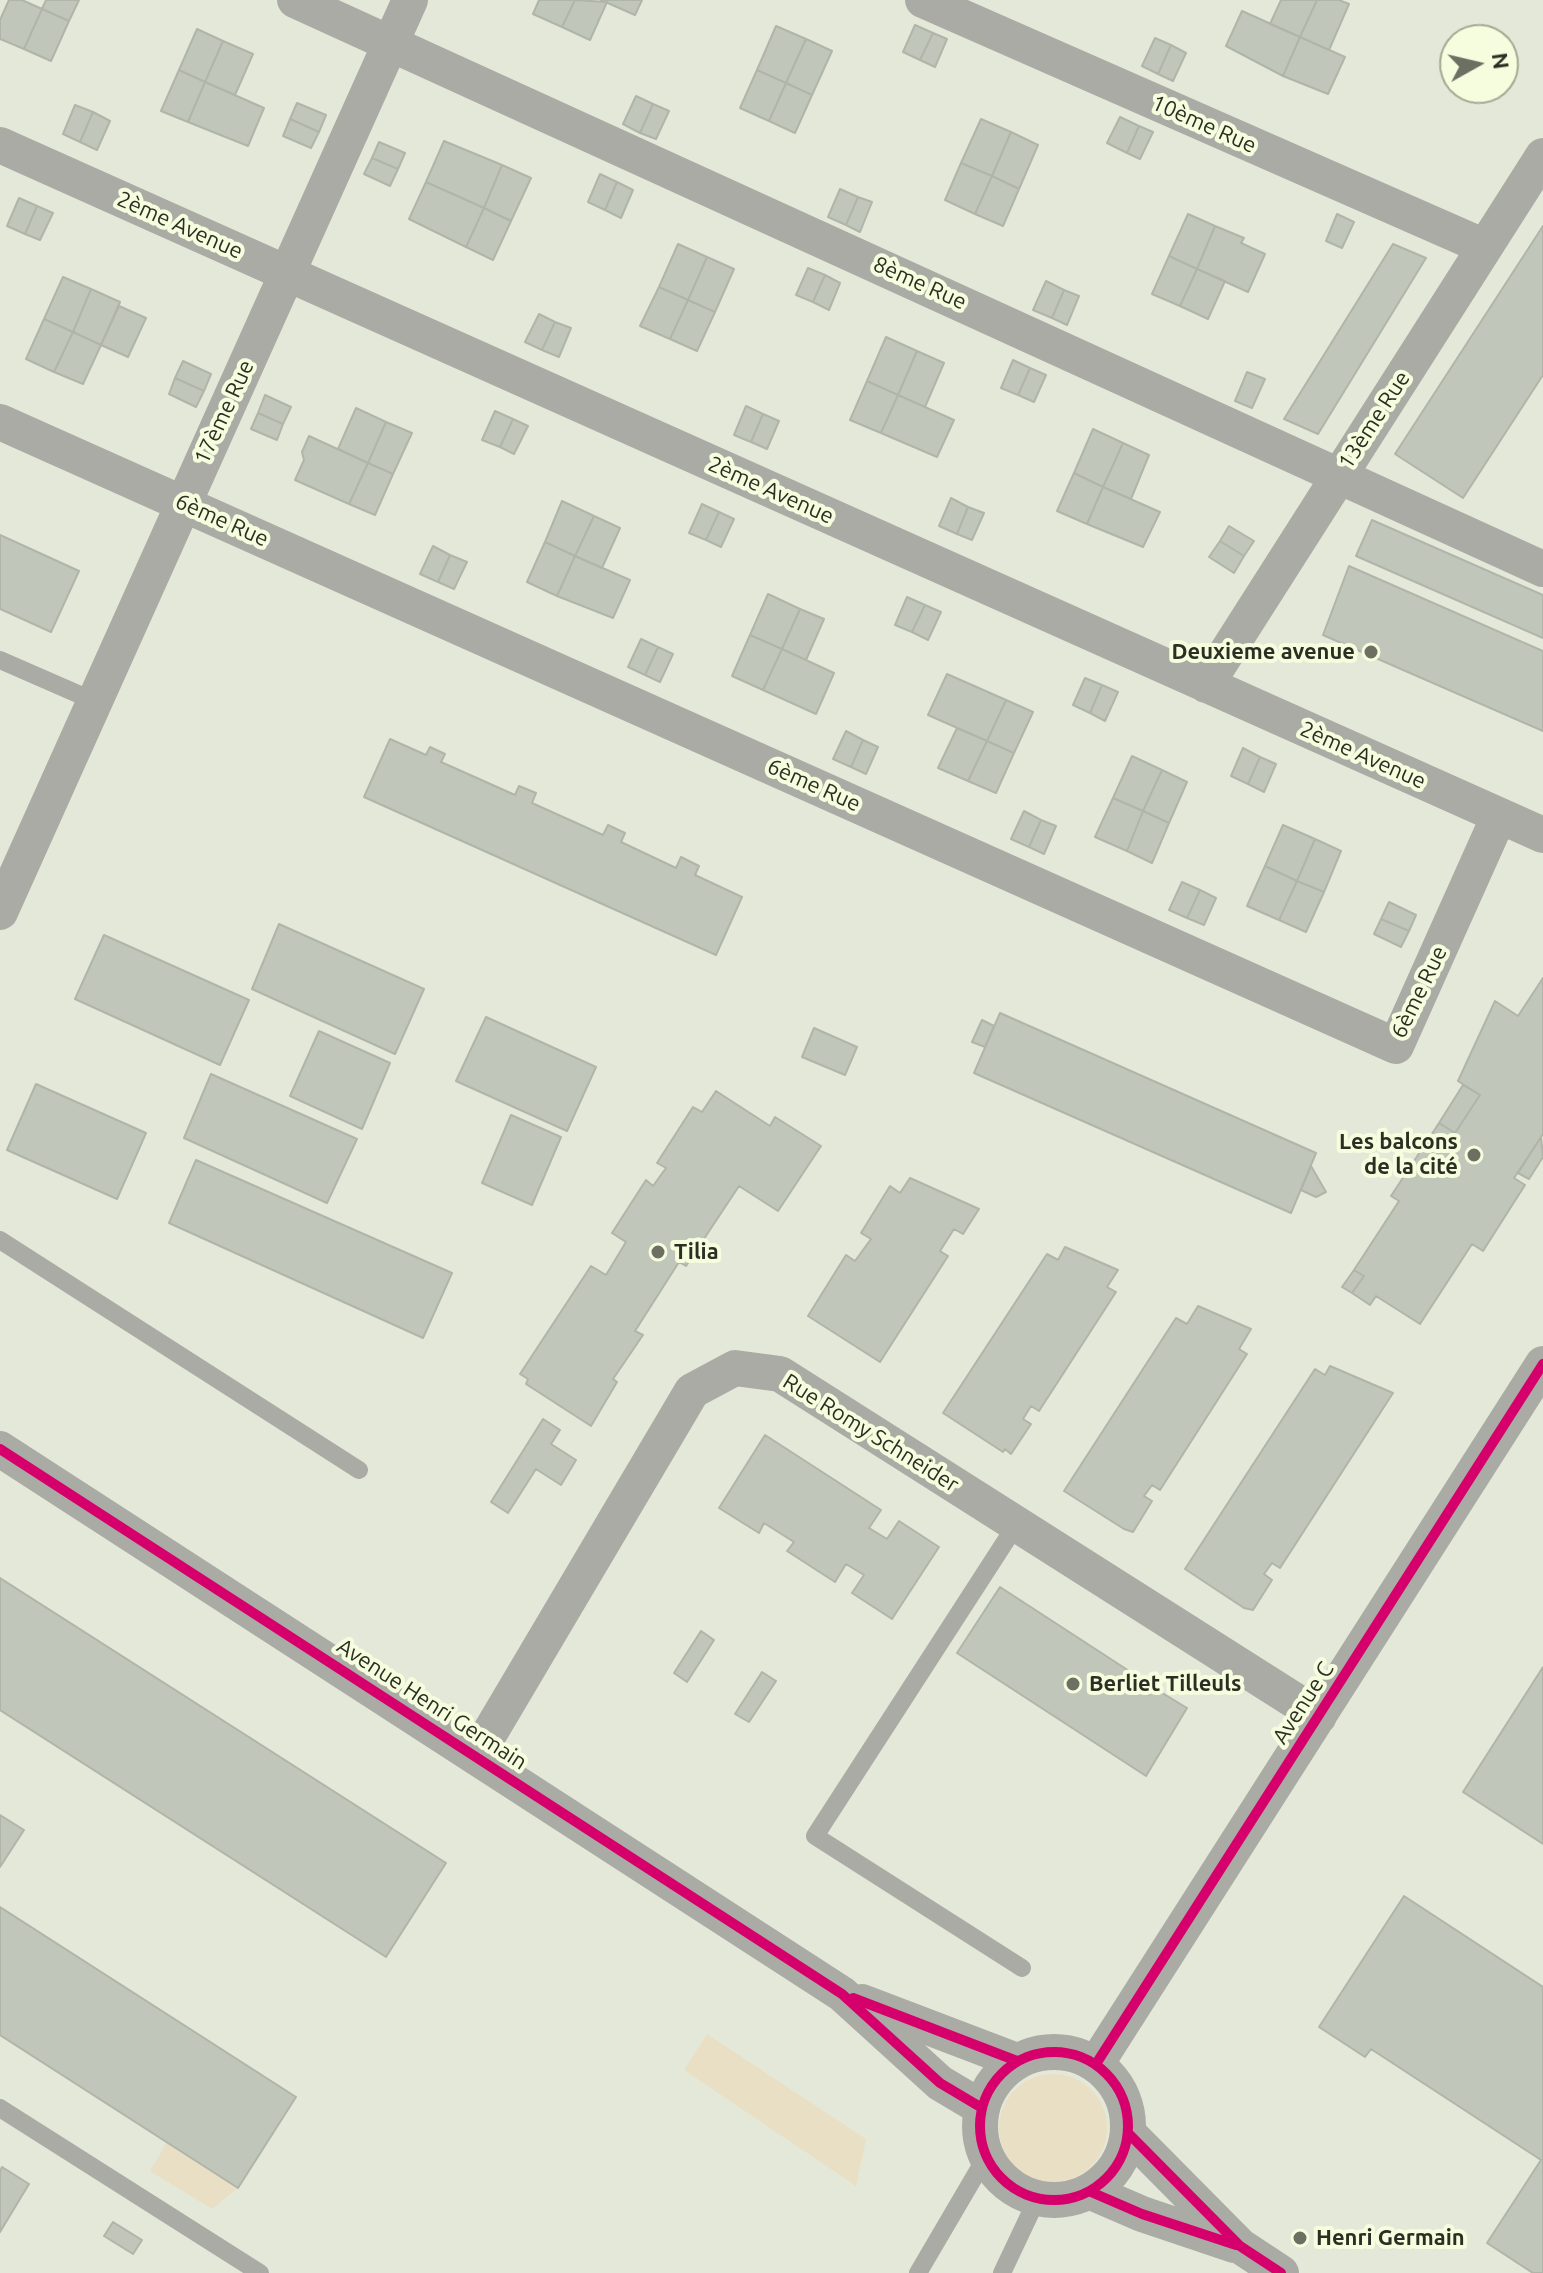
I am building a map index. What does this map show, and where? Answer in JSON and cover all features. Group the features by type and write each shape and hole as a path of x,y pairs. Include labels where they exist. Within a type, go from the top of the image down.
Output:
{"street":[{"name":"8ème Rue","path":"295,0 1543,569"},
{"name":"17ème Rue","path":"0,912 410,0"},
{"name":"10ème Rue","path":"923,0 1485,247"},
{"name":"2ème Avenue","path":"0,145 1543,835"},
{"name":"13ème Rue","path":"1206,685 1543,156"},
{"name":"6ème Rue","path":"0,422 1396,1046 1499,816"},
{"name":"Avenue C","path":"1096,2064 1543,1364"},
{"name":"Rue Romy Schneider","path":"476,1756 692,1391 735,1368 780,1374 1319,1716"},
{"name":"Avenue Henri Germain","path":"0,1449 842,1994 940,2083 982,2108"},
{"name":"Avenue Henri Germain","path":"842,1994 1017,2061"},
{"path":"1056,2051 1077,2055 1096,2064 1111,2077 1122,2094 1128,2113 1128,2133 1117,2167 1091,2192 1064,2200 1037,2199 1016,2191 998,2176 986,2157 979,2124 989,2089 1017,2061 1036,2053 1056,2051"},
{"path":"1128,2133 1240,2246 1281,2273"},
{"path":"1091,2192 1142,2214 1240,2246"}],"lane":[{"path":"0,660 94,701"},
{"path":"0,1240 359,1470"},
{"path":"1016,1525 815,1836 1022,1968"},
{"path":"0,2108 260,2273"},
{"path":"918,2273 986,2157"},
{"path":"1002,2273 1037,2199"}],"shaded area":[{"path":"707,2034 866,2139 856,2186 684,2070"},
{"path":"1053,2074 1074,2078 1091,2090 1103,2107 1107,2128 1103,2149 1091,2166 1074,2178 1053,2182 1032,2178 1015,2166 1003,2149 999,2128 1003,2107 1015,2090 1032,2078"},
{"path":"167,2142 238,2188 212,2209 150,2171"}],"building":[{"path":"9,0 22,0 42,9 24,49 0,39 0,20"},
{"path":"46,0 79,0 69,21 42,9"},
{"path":"539,0 575,0 562,27 533,14"},
{"path":"575,0 607,2 590,40 562,27"},
{"path":"601,0 642,0 635,15"},
{"path":"1281,0 1317,0 1300,37 1270,24"},
{"path":"1317,0 1339,0 1349,4 1329,50 1300,37"},
{"path":"42,9 69,21 51,61 24,49"},
{"path":"1242,11 1300,37 1283,76 1226,46"},
{"path":"915,25 933,33 920,60 903,52"},
{"path":"776,26 806,39 786,83 757,70"},
{"path":"197,29 223,41 205,82 179,70"},
{"path":"933,33 947,39 935,67 920,60"},
{"path":"1300,37 1345,57 1328,94 1283,76"},
{"path":"1155,38 1171,45 1158,74 1142,66"},
{"path":"806,39 832,51 812,95 786,83"},
{"path":"223,41 253,54 235,95 205,82"},
{"path":"1171,45 1186,53 1173,81 1158,74"},
{"path":"179,70 205,82 188,122 161,111"},
{"path":"757,70 786,83 769,121 740,108"},
{"path":"205,82 264,108 248,146 188,122"},
{"path":"786,83 812,95 795,133 769,121"},
{"path":"636,96 653,104 640,133 623,124"},
{"path":"297,103 326,115 319,132 290,119"},
{"path":"653,104 669,111 656,139 640,133"},
{"path":"75,105 93,112 80,142 63,134"},
{"path":"93,112 110,121 97,150 80,142"},
{"path":"1120,117 1139,126 1127,153 1107,143"},
{"path":"290,119 319,132 311,148 283,136"},
{"path":"981,119 1011,132 992,176 961,163"},
{"path":"1139,126 1153,132 1140,159 1127,153"},
{"path":"1011,132 1038,145 1019,189 992,176"},
{"path":"444,141 502,165 484,208 426,182"},
{"path":"379,142 405,153 398,169 372,158"},
{"path":"372,158 398,169 390,186 364,174"},
{"path":"961,163 992,176 975,214 945,200"},
{"path":"502,165 531,178 511,221 484,208"},
{"path":"600,174 617,182 605,210 588,202"},
{"path":"992,176 1019,189 1003,226 975,214"},
{"path":"426,182 484,208 466,247 409,219"},
{"path":"617,182 633,190 621,218 605,210"},
{"path":"840,189 858,197 846,225 828,217"},
{"path":"858,197 872,202 860,232 846,225"},
{"path":"19,198 37,206 25,234 7,226"},
{"path":"37,206 53,213 40,240 25,234"},
{"path":"484,208 511,221 493,260 466,247"},
{"path":"1188,214 1215,226 1197,269 1169,256"},
{"path":"1337,214 1354,222 1342,248 1326,241"},
{"path":"1215,226 1244,238 1241,243 1265,254 1248,292 1197,269"},
{"path":"1543,226 1543,375 1463,498 1395,454"},
{"path":"678,244 707,257 688,300 659,287"},
{"path":"1393,244 1426,258 1318,434 1284,419"},
{"path":"1169,256 1197,269 1180,306 1152,294"},
{"path":"707,257 734,269 715,312 688,300"},
{"path":"808,268 825,275 813,302 796,295"},
{"path":"1197,269 1225,281 1208,319 1180,306"},
{"path":"825,275 840,283 829,310 813,302"},
{"path":"63,277 91,289 73,332 44,319"},
{"path":"1046,281 1064,290 1052,318 1033,310"},
{"path":"659,287 688,300 670,339 640,326"},
{"path":"91,289 120,302 101,345 73,332"},
{"path":"1064,290 1079,296 1067,325 1052,318"},
{"path":"688,300 715,312 697,351 670,339"},
{"path":"119,306 146,318 128,357 101,345"},
{"path":"539,314 555,322 542,350 525,342"},
{"path":"44,319 73,332 54,372 26,359"},
{"path":"555,322 571,328 559,357 542,350"},
{"path":"73,332 101,345 83,384 54,372"},
{"path":"886,337 917,351 898,395 867,381"},
{"path":"917,351 944,363 925,407 898,395"},
{"path":"1013,360 1030,368 1018,395 1001,388"},
{"path":"183,361 211,374 204,391 175,378"},
{"path":"1030,368 1046,375 1034,402 1018,395"},
{"path":"1247,372 1265,379 1252,408 1235,401"},
{"path":"175,378 204,391 196,407 169,394"},
{"path":"867,381 898,395 881,433 850,420"},
{"path":"265,395 291,407 283,424 258,413"},
{"path":"898,395 954,420 937,457 881,433"},
{"path":"746,406 763,414 751,442 734,435"},
{"path":"356,408 386,422 368,463 338,449"},
{"path":"495,411 513,419 500,447 482,440"},
{"path":"258,413 283,424 277,440 251,429"},
{"path":"763,414 779,421 767,449 751,442"},
{"path":"513,419 528,426 514,454 500,447"},
{"path":"386,422 412,433 393,474 368,463"},
{"path":"1093,429 1123,443 1103,487 1074,473"},
{"path":"309,436 368,463 349,504 295,480 304,460 302,452"},
{"path":"1123,443 1149,455 1131,499 1103,487"},
{"path":"368,463 393,474 375,515 349,504"},
{"path":"1074,473 1103,487 1087,524 1057,511"},
{"path":"1103,487 1160,512 1143,547 1087,524"},
{"path":"951,498 968,507 957,534 939,526"},
{"path":"562,501 594,516 575,556 545,542"},
{"path":"702,504 719,512 706,540 689,533"},
{"path":"968,507 984,513 972,540 957,534"},
{"path":"719,512 734,519 721,547 706,540"},
{"path":"594,516 620,528 602,568 575,556"},
{"path":"1372,520 1543,595 1543,638 1356,556"},
{"path":"1229,526 1254,541 1244,556 1220,541"},
{"path":"0,535 79,571 51,632 0,609"},
{"path":"1220,541 1244,556 1234,573 1209,557"},
{"path":"545,542 575,556 557,596 527,582"},
{"path":"433,546 450,555 438,582 420,574"},
{"path":"450,555 467,562 454,589 438,582"},
{"path":"575,556 630,580 613,618 557,596"},
{"path":"1349,566 1543,651 1543,731 1323,635"},
{"path":"768,594 800,609 782,649 750,635"},
{"path":"907,597 925,605 912,632 895,625"},
{"path":"925,605 941,612 928,640 912,632"},
{"path":"800,609 824,619 806,660 782,649"},
{"path":"750,635 782,649 763,690 732,676"},
{"path":"641,639 658,647 645,675 628,667"},
{"path":"658,647 673,654 660,682 645,675"},
{"path":"782,649 834,673 816,714 763,690"},
{"path":"947,674 1006,700 987,741 928,715"},
{"path":"1085,678 1102,685 1090,713 1073,705"},
{"path":"1102,685 1118,692 1105,721 1090,713"},
{"path":"1006,700 1033,712 1014,753 987,741"},
{"path":"957,728 987,741 968,781 938,768"},
{"path":"846,731 863,740 851,767 833,759"},
{"path":"390,739 426,755 430,747 445,754 441,762 515,795 519,786 536,793 532,803 603,835 608,825 625,833 621,842 676,868 681,857 699,866 695,875 742,897 716,955 364,797"},
{"path":"863,740 878,747 866,774 851,767"},
{"path":"987,741 1014,753 996,793 968,781"},
{"path":"1243,748 1260,757 1248,784 1231,776"},
{"path":"1132,756 1162,770 1143,811 1113,798"},
{"path":"1260,757 1276,764 1264,792 1248,784"},
{"path":"1162,770 1187,782 1169,823 1143,811"},
{"path":"1113,798 1143,811 1127,851 1095,837"},
{"path":"1024,811 1041,820 1029,847 1011,839"},
{"path":"1143,811 1169,823 1152,863 1127,851"},
{"path":"1041,820 1056,826 1044,854 1029,847"},
{"path":"1283,825 1315,839 1297,881 1265,866"},
{"path":"1315,839 1341,851 1324,892 1297,881"},
{"path":"1265,866 1297,881 1279,920 1247,906"},
{"path":"1297,881 1324,892 1306,932 1279,920"},
{"path":"1182,882 1200,890 1187,918 1169,910"},
{"path":"1200,890 1216,898 1204,925 1187,918"},
{"path":"1389,902 1416,915 1409,931 1381,919"},
{"path":"1381,919 1409,931 1401,947 1374,934"},
{"path":"279,924 424,989 395,1054 252,989"},
{"path":"104,935 249,1000 220,1065 75,999"},
{"name":"Les balcons de la cité","path":"1543,978 1543,1134 1514,1178 1525,1185 1483,1251 1472,1244 1420,1324 1376,1296 1370,1305 1352,1293 1364,1276 1354,1270 1399,1201 1391,1196 1439,1123 1455,1133 1480,1095 1458,1081 1495,1001 1518,1016"},
{"path":"1000,1013 1316,1153 1291,1213 974,1073"},
{"path":"486,1017 596,1067 567,1131 456,1081"},
{"path":"982,1020 994,1026 985,1047 972,1042"},
{"path":"814,1028 857,1047 845,1075 802,1057"},
{"path":"319,1031 390,1063 362,1129 290,1096"},
{"path":"211,1074 357,1139 327,1203 184,1138"},
{"path":"36,1084 146,1133 117,1199 7,1150"},
{"path":"1463,1085 1480,1095 1455,1133 1439,1123"},
{"name":"Tilia","path":"716,1091 770,1126 775,1117 821,1146 778,1211 739,1186 686,1266 679,1262 635,1331 643,1335 613,1379 617,1382 591,1426 526,1384 528,1379 520,1374 591,1266 606,1275 626,1242 612,1233 646,1180 653,1186 666,1168 657,1163 693,1107 702,1112"},
{"path":"511,1115 561,1137 532,1205 482,1183"},
{"path":"1541,1137 1543,1157 1529,1179 1518,1173"},
{"path":"196,1160 452,1273 423,1338 169,1223"},
{"path":"1311,1166 1326,1192 1316,1197 1301,1190"},
{"path":"910,1178 979,1209 963,1234 954,1229 940,1251 948,1256 880,1362 808,1316 846,1255 855,1261 871,1239 861,1233 890,1186 900,1193"},
{"path":"1065,1247 1118,1270 1107,1287 1116,1292 1039,1411 1031,1406 1023,1419 1031,1424 1011,1454 1005,1449 1003,1452 943,1413 1047,1254 1058,1260"},
{"path":"1354,1270 1364,1276 1352,1293 1342,1287"},
{"path":"1198,1306 1251,1329 1239,1349 1247,1354 1160,1490 1152,1485 1144,1496 1152,1501 1133,1532 1064,1491 1176,1318 1187,1324"},
{"path":"1330,1366 1393,1393 1280,1568 1272,1563 1264,1574 1272,1580 1253,1610 1244,1608 1185,1569 1315,1369 1325,1375"},
{"path":"543,1419 560,1430 551,1444 576,1460 561,1485 536,1469 508,1513 491,1502"},
{"path":"765,1435 881,1510 869,1528 887,1539 899,1521 939,1547 892,1619 852,1593 864,1575 846,1564 835,1582 787,1551 794,1542 764,1523 759,1533 719,1508"},
{"path":"0,1578 446,1863 386,1957 0,1710"},
{"name":"Berliet Tilleuls","path":"1000,1587 1143,1680 1139,1688 1149,1695 1154,1688 1187,1708 1146,1776 957,1653"},
{"path":"701,1631 714,1640 687,1682 674,1673"},
{"path":"1543,1667 1543,1844 1463,1792"},
{"path":"762,1672 776,1681 749,1722 735,1714"},
{"path":"0,1815 24,1830 0,1867"},
{"path":"1404,1896 1543,1987 1543,2273 1533,2273 1487,2243 1541,2160 1371,2049 1365,2057 1319,2027"},
{"path":"0,1907 296,2097 238,2188 0,2035"},
{"path":"2,2167 29,2184 0,2232 0,2171"},
{"path":"113,2222 142,2240 133,2254 104,2236"}],"cycle path":[{"path":"1096,2064 1543,1364"},
{"path":"0,1449 842,1994 940,2083 982,2108"},
{"path":"853,1998 1017,2061"},
{"path":"1054,2052 1083,2057 1107,2073 1123,2097 1128,2126 1123,2155 1107,2179 1083,2195 1054,2200 1025,2195 1001,2179 985,2155 980,2126 985,2097 1001,2073 1025,2057 1054,2052"},
{"path":"1128,2133 1240,2246 1281,2273"},
{"path":"1091,2192 1142,2214 1236,2245"}],"place":[{"name":"Deuxieme avenue","path":"1371,652"},
{"name":"Les balcons de la cité","path":"1474,1155"},
{"name":"Tilia","path":"658,1252"},
{"name":"Berliet Tilleuls","path":"1073,1684"},
{"name":"Henri Germain","path":"1300,2238"}]}
